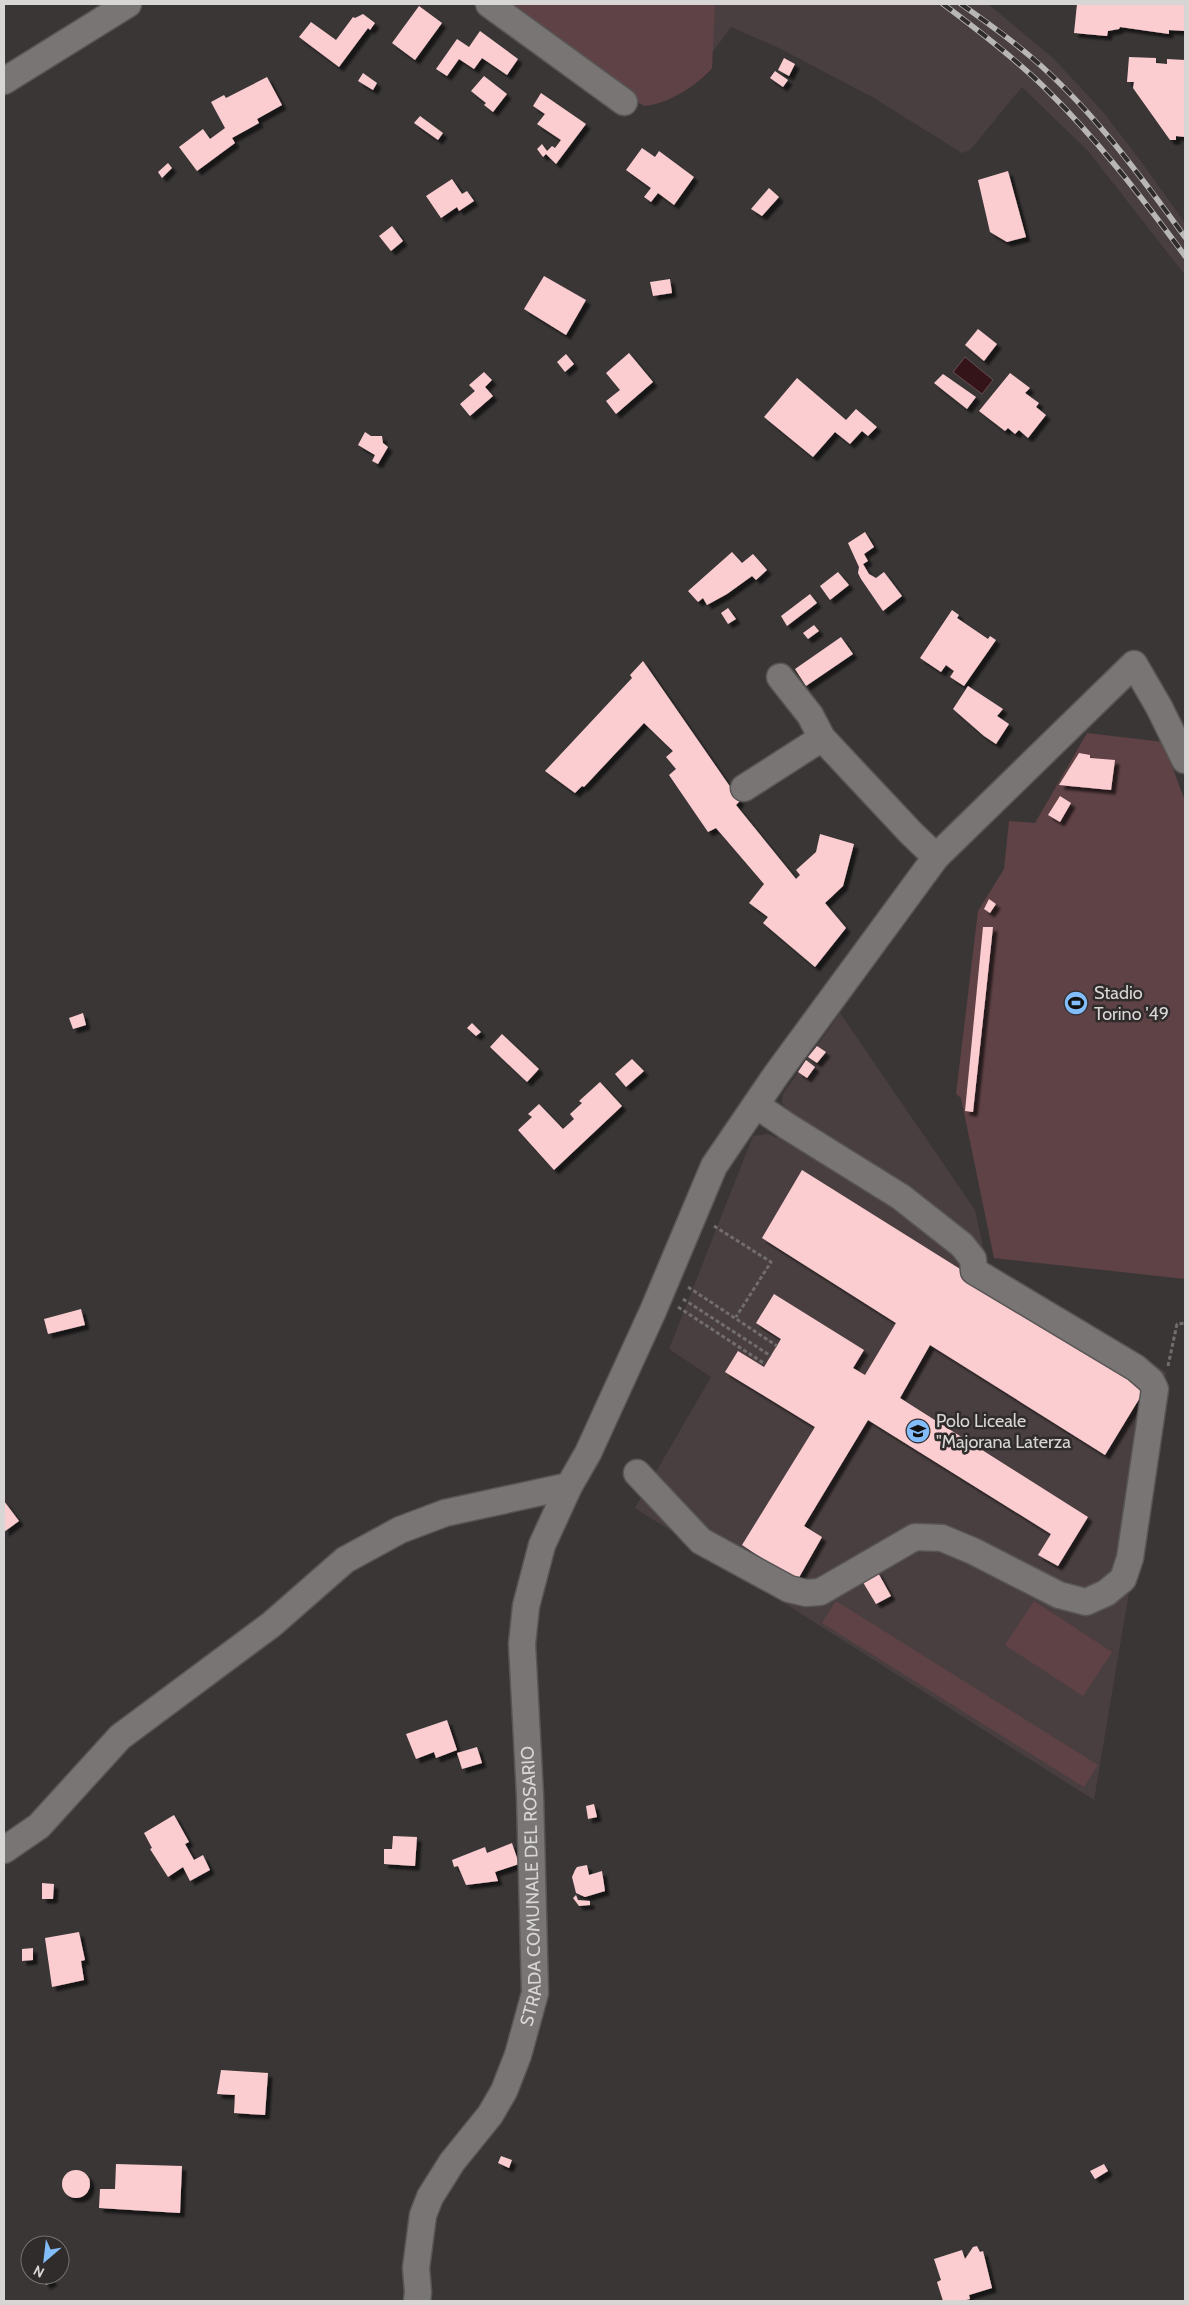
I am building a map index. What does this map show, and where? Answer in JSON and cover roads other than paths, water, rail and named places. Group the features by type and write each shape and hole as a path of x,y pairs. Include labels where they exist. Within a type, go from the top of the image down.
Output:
{"street":[{"path":"4,81 128,4"},
{"path":"489,4 624,102"},
{"name":"STRADA COMUNALE DEL ROSARIO","path":"420,2298 416,2268 423,2215 430,2196 447,2168 490,2115 504,2091 518,2055 535,1993 530,1804 522,1644 526,1606 542,1545 569,1486 588,1453 653,1311 714,1166 756,1104 936,856 1134,664 1159,707 1185,760"},
{"path":"780,677 810,715 822,738 911,833 936,856"},
{"path":"744,788 822,738"},
{"path":"636,1473 701,1541 789,1589 806,1593 820,1592 916,1537 942,1538 973,1551 1028,1581 1059,1595 1086,1602 1106,1593 1123,1578 1130,1558 1155,1389 1151,1381 1136,1368 974,1270 973,1258 962,1245 901,1196 786,1126 756,1104"},
{"path":"4,1850 39,1826 120,1737 272,1624 345,1560 400,1530 445,1513 569,1486"}],"railway":[{"path":"943,4 1007,54 1063,106 1152,211 1185,256"},
{"path":"961,4 1023,50 1074,98 1132,166 1185,237"}],"place":[{"name":"Stadio Torino '49","path":"1076,1003"},
{"name":"Polo Liceale \"Majorana Laterza","path":"918,1431"}]}
